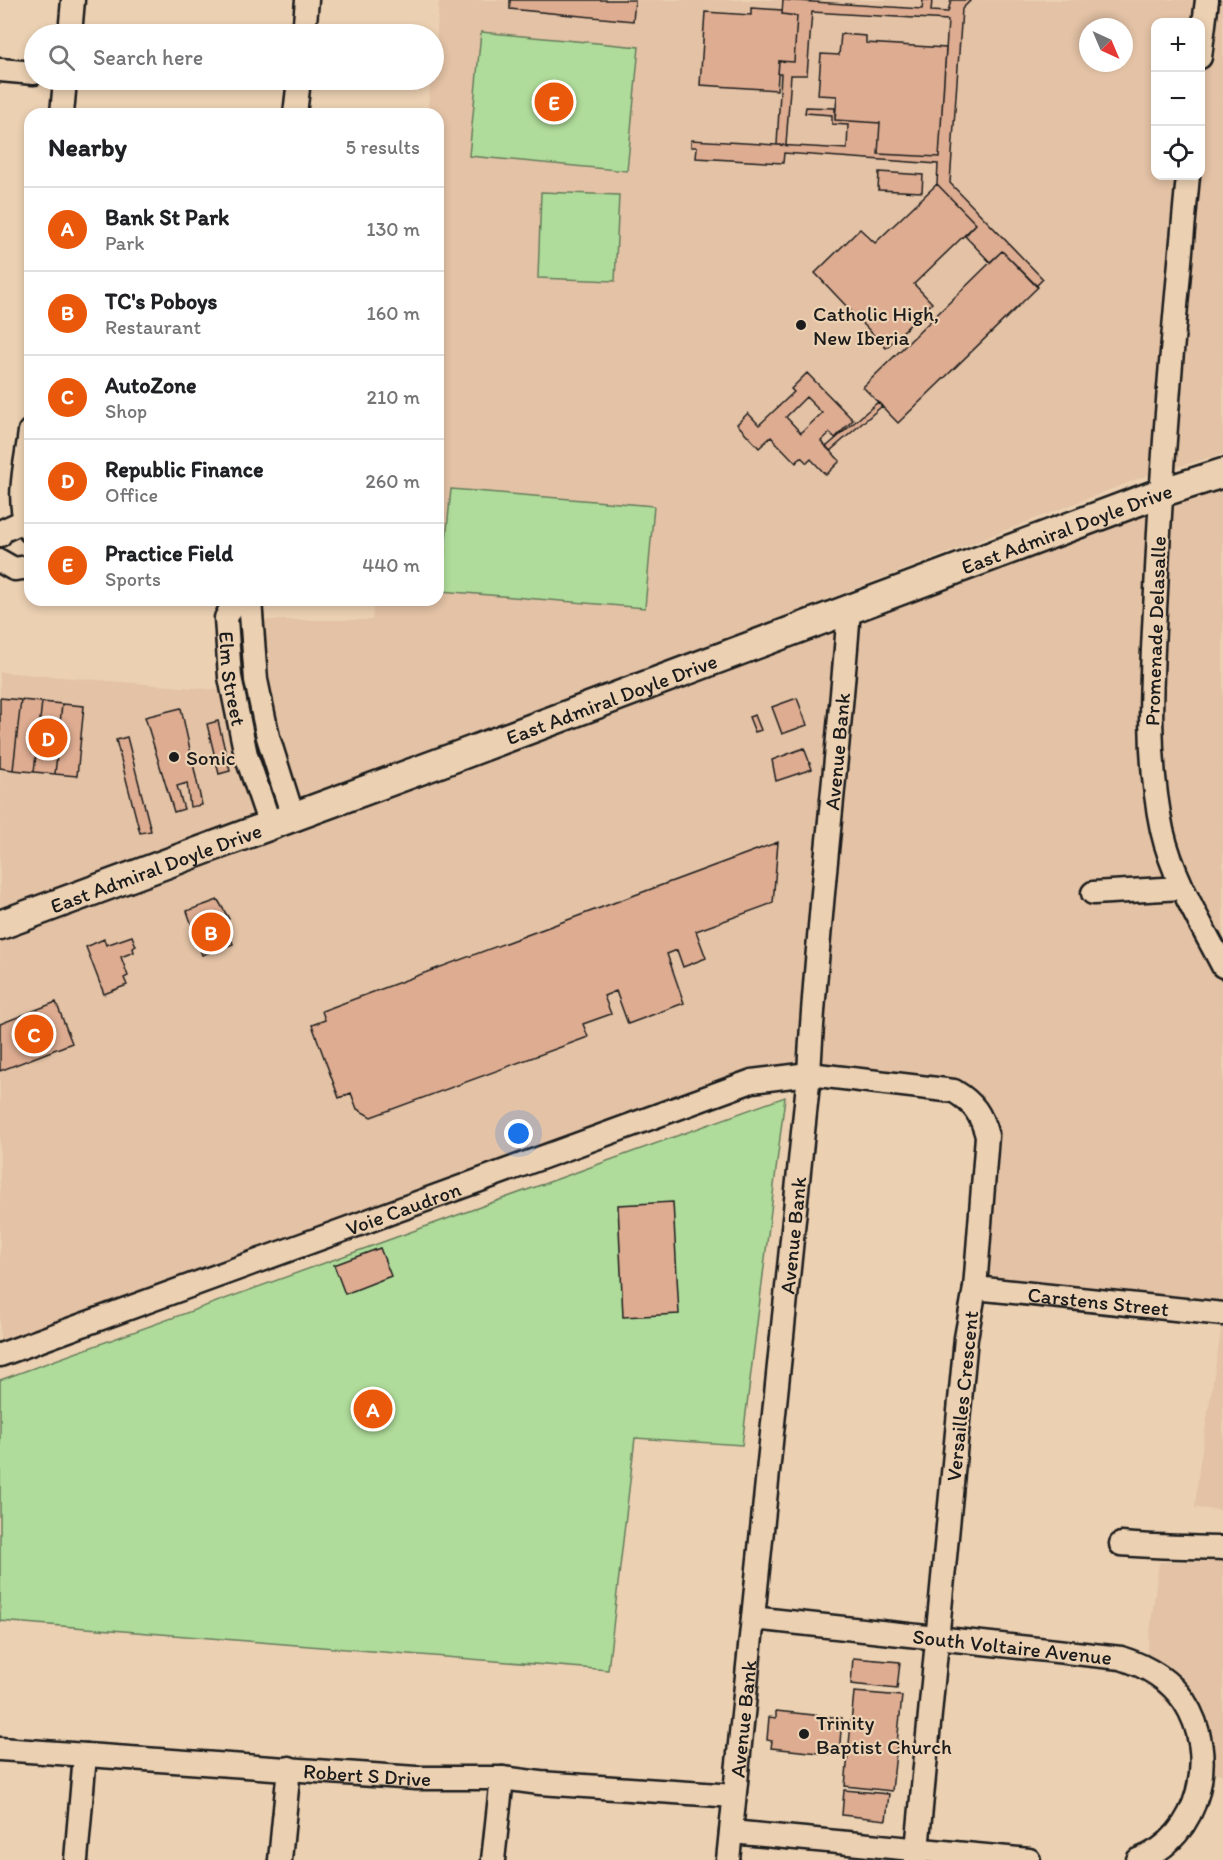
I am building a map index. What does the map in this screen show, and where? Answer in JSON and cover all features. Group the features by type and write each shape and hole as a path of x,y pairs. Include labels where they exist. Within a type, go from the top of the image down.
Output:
{"main road":[{"name":"East Admiral Doyle Drive","path":"0,925 1160,493 1223,473"}],"street":[{"path":"71,24 73,0"},
{"path":"305,24 307,0"},
{"path":"1205,18 1207,0"},
{"path":"0,70 24,72"},
{"path":"63,108 64,90"},
{"path":"296,108 298,90"},
{"name":"Promenade Delasalle","path":"1188,180 1160,493 1150,714 1153,772 1162,830 1182,888 1223,966"},
{"path":"24,492 24,508"},
{"path":"0,536 2,531 24,527"},
{"path":"0,561 14,569 24,568"},
{"name":"Elm Street","path":"232,606 226,618 230,677 246,755 281,821"},
{"name":"Elm Street","path":"250,606 256,680 268,737 281,821"},
{"name":"Avenue Bank","path":"728,1860 809,1074 814,978 842,710 849,609"},
{"path":"1093,893 1182,888"},
{"name":"Versailles Crescent","path":"809,1074 954,1091 971,1102 982,1118 987,1136 975,1288 966,1338 917,1854"},
{"name":"Voie Caudron","path":"0,1355 752,1081 809,1074"},
{"name":"Carstens Street","path":"975,1288 1223,1314"},
{"path":"1121,1544 1159,1548 1179,1545 1223,1548"},
{"name":"South Voltaire Avenue","path":"753,1618 1120,1658 1139,1664 1156,1674 1183,1700 1213,1773"},
{"name":"Robert S Drive","path":"0,1749 416,1778 502,1778 540,1783 734,1796"},
{"path":"76,1860 85,1755"},
{"path":"280,1860 289,1768"},
{"path":"1138,1860 1158,1850 1173,1837 1185,1822 1213,1773"},
{"path":"493,1860 502,1778"},
{"path":"731,1832 917,1854 1029,1860"}],"shaded area":[{"name":"Catholic High, New Iberia","path":"439,0 1223,0 1223,454 1148,475 0,920 0,672 218,690 236,620 372,620 373,606 444,606 444,108 428,108 430,90 444,90 444,24 438,24"},
{"path":"1223,477 1223,1314 975,1288 987,1136 954,1091 752,1081 0,1355 0,924"},
{"path":"1223,1319 1223,1510 1195,1508 1199,1468"},
{"path":"1223,1561 1223,1774 1203,1771 1178,1715 1144,1679 1159,1562"}],"green space":[{"path":"481,32 639,47 627,171 469,156"},
{"path":"541,192 619,195 615,281 538,278"},
{"path":"451,489 654,506 645,608 444,591 444,560"},
{"path":"785,1097 742,1445 635,1438 608,1670 0,1621 0,1380"}],"building":[{"path":"510,0 635,0 633,21 510,9"},
{"path":"783,0 922,9 923,0 932,0 931,11 948,12 951,0 971,0 962,9 950,183 1043,279 1036,286 1002,251 990,262 965,236 976,224 937,184 938,164 784,153 783,163 696,158 697,147 691,147 691,140 777,145 781,74 778,74 779,61 794,62 797,16 782,14","holes":["812,12 948,20 939,157 878,154 880,123 835,120 835,108 806,107 805,113 832,115 832,124 848,125 847,149 778,145 786,145 791,75 807,75"]},
{"path":"751,8 782,10 782,14 797,16 794,62 779,61 777,90 700,85 705,12 751,15"},
{"path":"841,34 866,36 866,43 946,48 939,157 878,154 880,123 835,120 837,96 818,95 821,54 839,55"},
{"path":"879,172 923,175 922,192 878,190"},
{"path":"937,184 976,224 914,284 932,303 886,348 815,273 860,229 875,243"},
{"path":"1002,251 1038,287 898,423 863,387"},
{"path":"807,373 853,420 835,438 830,433 821,441 840,461 826,475 811,459 807,463 801,457 796,463 771,437 759,448 737,424 748,413 759,425 794,392 791,389","holes":["806,397 822,413 801,433 786,417"]},
{"path":"878,402 882,406 830,451 826,447"},
{"path":"0,698 21,700 13,770 0,768"},
{"path":"797,698 807,725 782,734 772,707"},
{"path":"21,700 42,702 34,772 13,770"},
{"path":"42,702 62,704 55,774 34,772"},
{"path":"62,704 84,706 77,776 55,774"},
{"name":"Sonic","path":"181,708 202,805 190,807 187,783 177,786 184,809 174,812 145,717"},
{"path":"755,715 761,730 755,732 749,717"},
{"name":"Sonic","path":"218,721 230,771 219,774 207,724"},
{"name":"Sonic","path":"127,737 151,831 140,833 116,740"},
{"path":"804,748 812,769 776,781 772,760"},
{"path":"778,842 773,903 696,931 706,958 683,967 677,950 667,954 684,1003 628,1024 616,991 604,996 611,1014 583,1024 588,1037 371,1117 357,1109 351,1093 339,1098 312,1025 325,1020 322,1011"},
{"path":"218,900 229,919 225,921 233,944 202,955 187,911"},
{"path":"132,936 136,946 133,948 134,952 121,957 128,976 124,978 127,985 104,994 86,947 104,939 106,945"},
{"path":"56,1002 72,1043 0,1071 0,1024"},
{"path":"673,1202 679,1314 623,1317 618,1205"},
{"path":"380,1248 391,1276 345,1294 334,1265"},
{"path":"853,1658 900,1662 897,1689 851,1684"},
{"path":"854,1692 902,1696 892,1791 845,1786"},
{"name":"Trinity Baptist Church","path":"776,1711 842,1718 839,1755 771,1748 772,1741 767,1740 769,1717 776,1718"},
{"path":"844,1790 889,1794 886,1820 842,1815"}],"place":[{"name":"Practice Field","path":"554,102"},
{"name":"Catholic High, New Iberia","path":"801,325"},
{"name":"Republic Finance","path":"48,738"},
{"name":"Sonic","path":"174,757"},
{"name":"TC's Poboys","path":"211,932"},
{"name":"AutoZone","path":"34,1034"},
{"name":"Bank St Park","path":"373,1409"},
{"name":"Trinity Baptist Church","path":"804,1734"}]}
